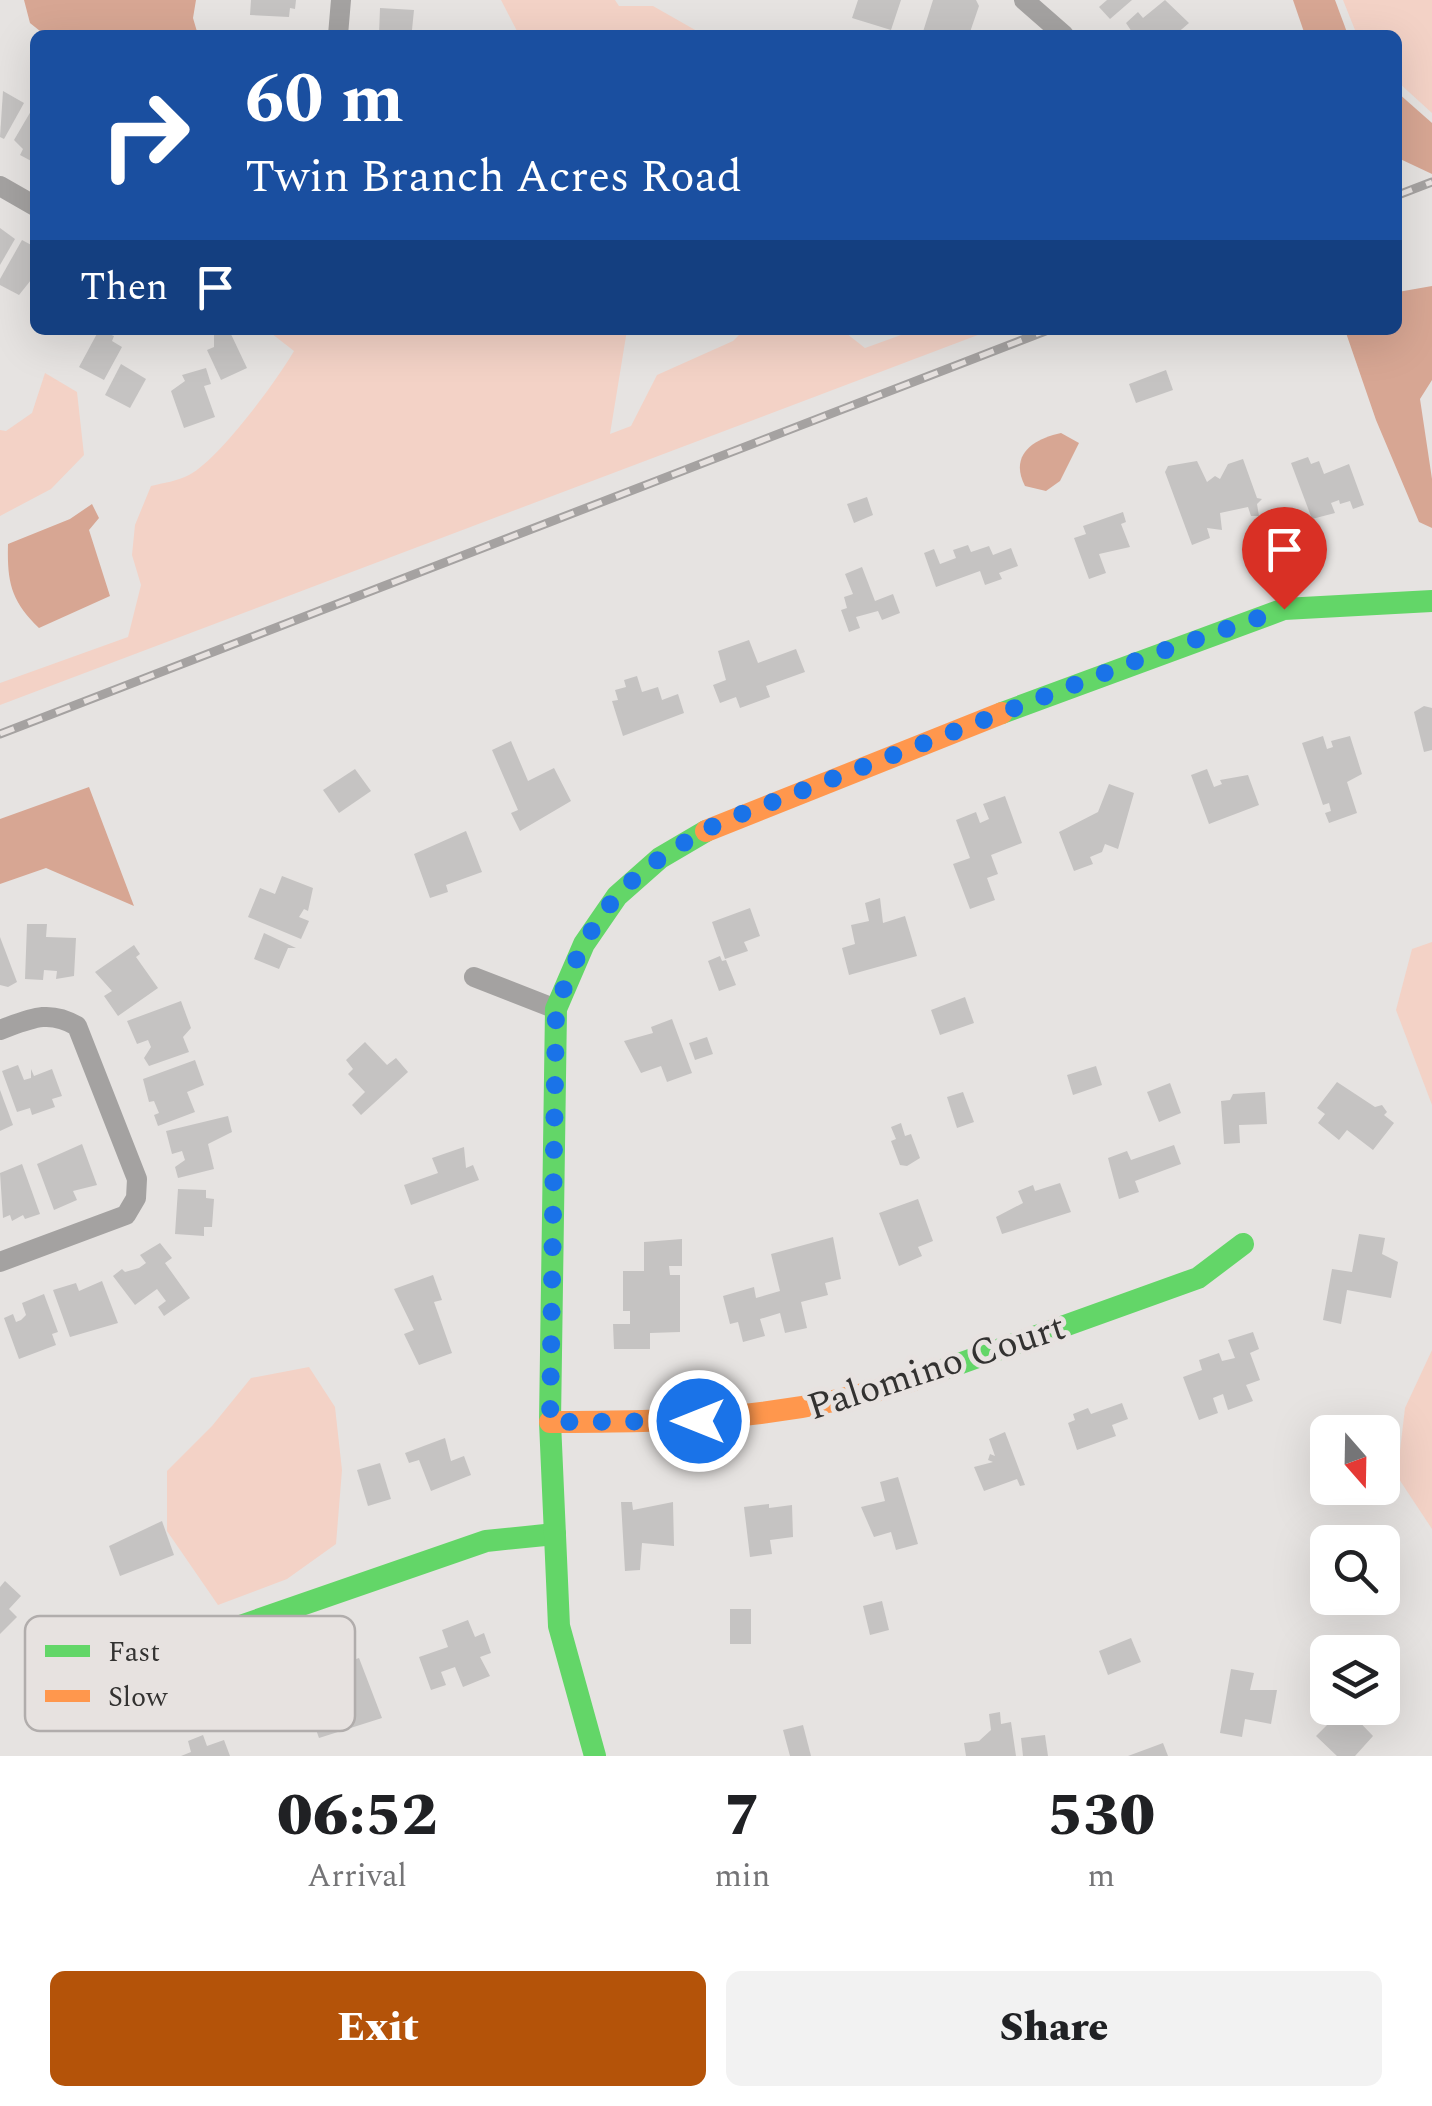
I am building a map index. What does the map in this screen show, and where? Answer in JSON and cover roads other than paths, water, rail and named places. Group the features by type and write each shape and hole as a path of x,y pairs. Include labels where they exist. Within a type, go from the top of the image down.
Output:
{"street":[{"path":"338,30 341,0"},
{"path":"1024,0 1058,30"},
{"path":"0,186 30,203"},
{"path":"596,1756 560,1626 555,1534 550,1422 556,1009 577,952 619,888 672,848 721,822 1151,655 1284,609 1432,601"},
{"path":"474,977 556,1009"},
{"path":"0,1030 42,1014 60,1016 77,1026 137,1179 136,1198 126,1214 0,1262"},
{"name":"Palomino Court","path":"550,1422 699,1421 784,1413 868,1395 1198,1278 1244,1244"},
{"path":"270,1616 486,1542 555,1534"}],"railway":[{"path":"1402,193 1432,182"},
{"path":"0,734 1035,335"}]}
